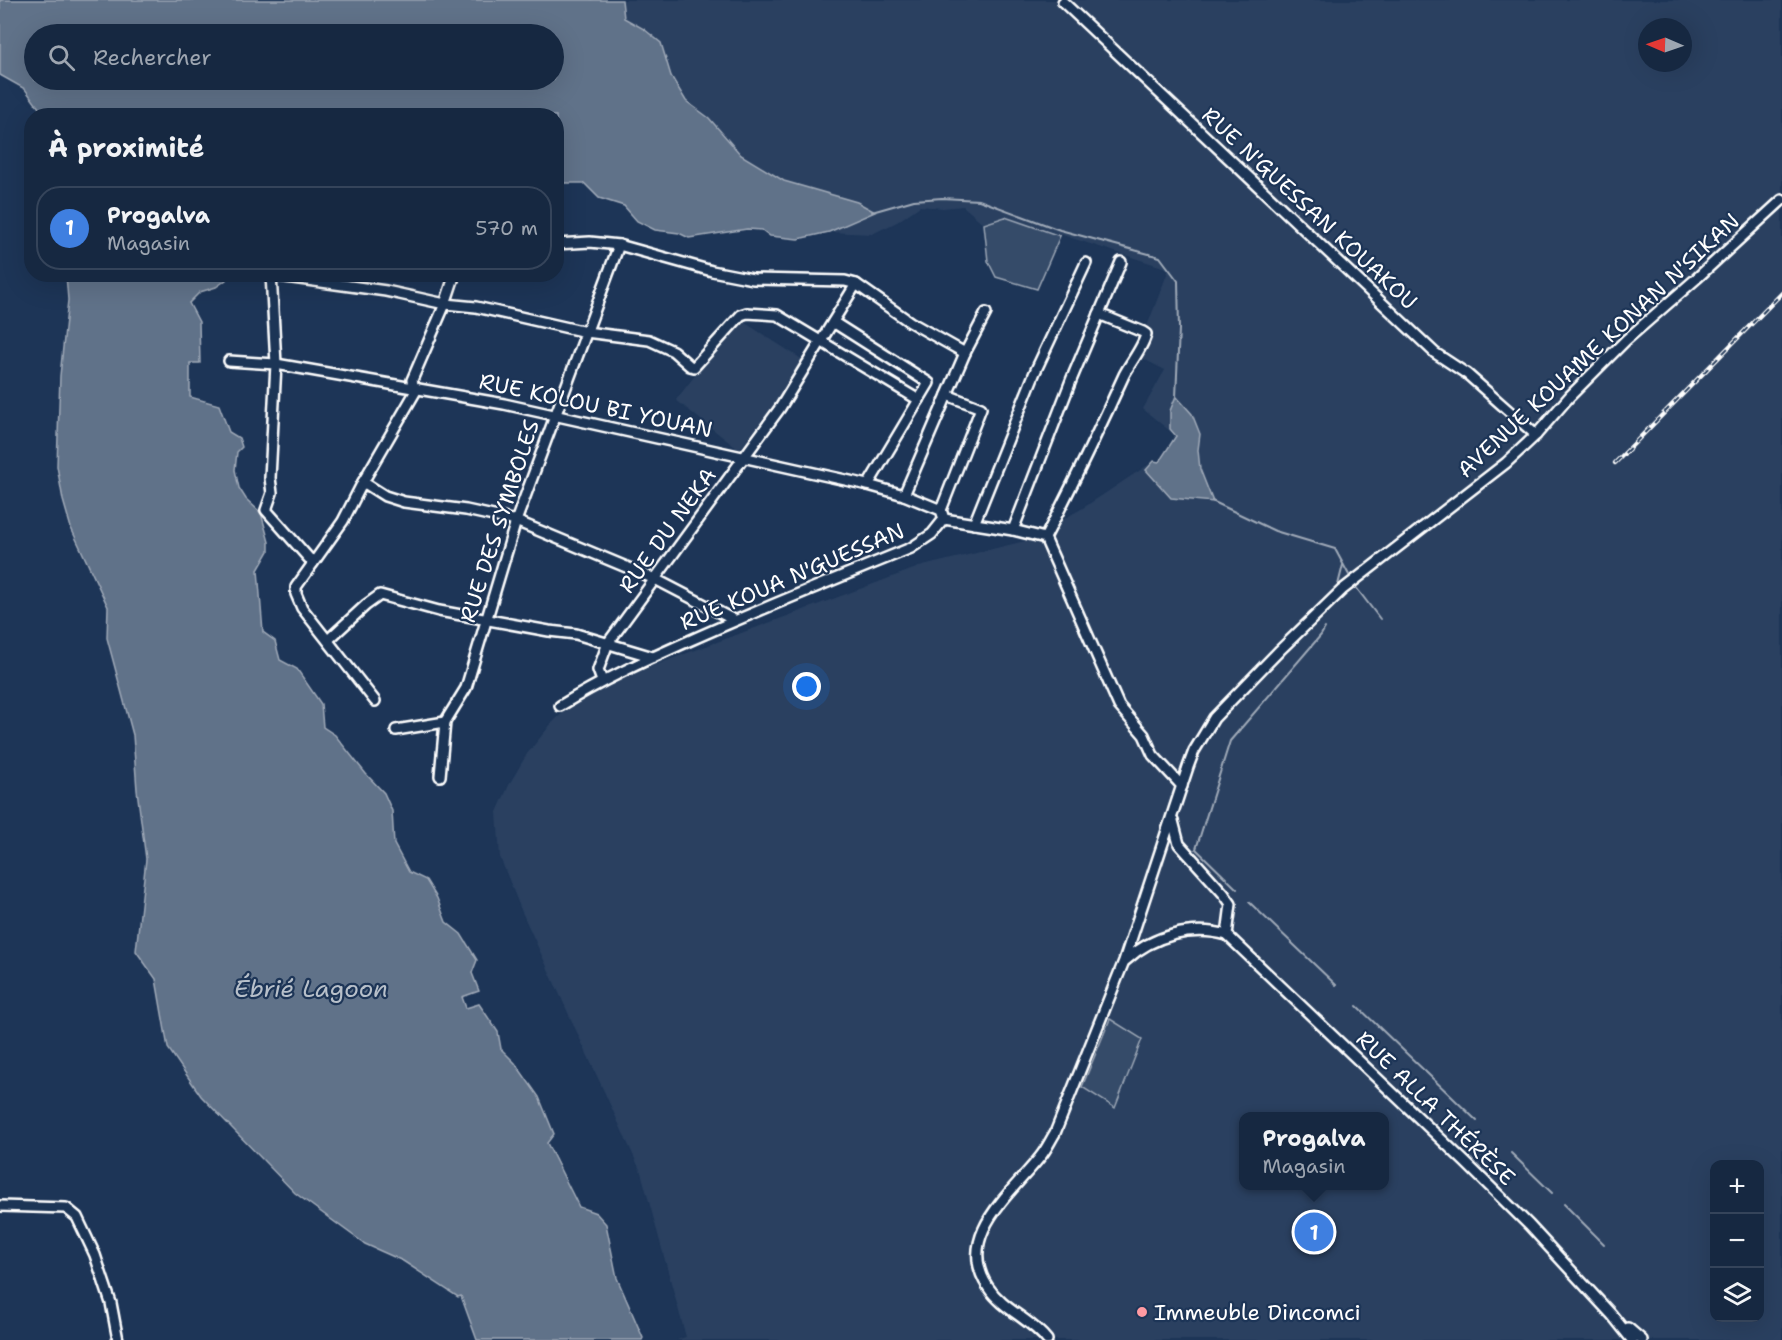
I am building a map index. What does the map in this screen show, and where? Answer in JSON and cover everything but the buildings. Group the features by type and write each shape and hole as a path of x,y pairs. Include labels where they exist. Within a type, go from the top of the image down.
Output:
{"street":[{"name":"RUE N'GUESSAN KOUAKOU","path":"1063,2 1435,353 1467,374 1536,435"},
{"name":"AVENUE KOUAME KONAN N'SIKAN","path":"1047,1340 1001,1302 988,1287 978,1257 980,1239 986,1222 1042,1155 1055,1134 1124,962 1194,751 1214,718 1342,590 1506,463 1536,435 1570,396 1626,340 1782,200"},
{"path":"564,244 590,242 619,245 712,271 753,279 845,281 856,284 910,321 965,353"},
{"name":"RUE DES SYMBOLES","path":"440,776 445,722 466,688 516,521 619,245"},
{"path":"1013,530 1121,262"},
{"path":"974,524 1035,372 1086,263"},
{"path":"271,282 276,364 270,477 272,489 266,510 313,563"},
{"path":"321,282 386,291 446,304 476,307 586,332 648,340 673,351 694,367 741,315 747,313 777,315 919,400"},
{"path":"375,700 302,608 296,594 296,587 344,521 363,482 417,389 412,380 446,304 453,282"},
{"name":"RUE DU NEKA","path":"602,681 598,670 608,643 780,408 856,284"},
{"path":"904,495 965,353 986,313"},
{"path":"1045,538 1131,360 1145,339 1146,334 1143,332 1100,314"},
{"path":"833,322 926,380 929,385 868,485"},
{"name":"RUE KOLOU BI YOUAN","path":"229,361 276,364 504,404 868,485 904,495 943,515"},
{"path":"947,395 981,408 943,515 974,524 1045,538"},
{"path":"363,482 385,496 404,502 466,510 516,521 655,579 735,620"},
{"name":"RUE KOUA N'GUESSAN","path":"560,706 602,681 735,620 911,548 932,534 943,515"},
{"path":"1045,538 1119,706 1143,735 1153,755 1182,786"},
{"path":"328,640 380,595 439,611 576,634 653,657"},
{"path":"396,730 445,722"},
{"path":"1124,962 1148,944 1185,932 1227,935 1231,904 1179,844 1172,819"},
{"name":"RUE ALLA THÉRÈSE","path":"1227,935 1465,1162 1529,1226 1612,1315 1632,1340"},
{"path":"0,1206 66,1208 77,1216 95,1255 111,1303 117,1340"},
{"name":"RUE ALLA THÉRÈSE","path":"1612,1315 1642,1340"}],"shaded area":[{"path":"622,0 1782,0 1782,1340 677,1340 686,1337 641,1172 522,912 500,857 497,812 510,783 527,754 552,723 573,703 604,684 919,567 1025,541 1083,508 1154,461 1159,462 1176,436 1143,409 1165,370 1136,355 1169,269 1006,217 984,224 963,206 943,208 920,206 897,222 872,234 829,232 874,212 857,202 784,181 741,155 709,118 686,101 671,76 661,43 644,29 624,18"},
{"path":"1005,217 1060,236 1037,289 996,277 988,261 984,224"},
{"path":"739,319 803,360 773,406 739,450 676,400"},
{"path":"1110,1019 1142,1039 1115,1108 1082,1087"}],"water":[{"path":"0,0 622,0 624,18 644,29 661,43 671,76 686,101 709,118 741,155 784,181 857,202 875,212 829,232 798,239 770,236 762,230 747,229 689,238 679,233 655,230 637,221 624,206 599,198 584,183 564,183 564,108 39,108 26,90 564,90 564,24 24,24 24,88 0,75"},
{"name":"Ébrié Lagoon","path":"67,282 223,282 200,292 189,303 199,322 200,363 190,363 190,397 219,405 229,432 239,438 242,447 237,452 235,470 239,488 246,499 261,513 269,542 269,551 258,570 263,632 275,641 280,660 297,669 321,704 323,727 335,735 384,793 392,811 394,844 409,872 426,880 437,898 446,922 461,934 477,960 472,973 479,991 462,997 466,1008 479,1004 498,1032 501,1049 515,1063 539,1097 554,1134 547,1143 579,1207 596,1213 606,1224 617,1278 642,1340 477,1340 461,1296 458,1297 403,1261 365,1244 295,1193 201,1096 168,1048 156,979 136,951 146,859 133,735 107,638 108,607 71,528 57,466 60,376 68,300"},
{"path":"1176,396 1192,414 1200,434 1198,450 1200,469 1213,502 1171,498 1146,470 1154,461 1159,462 1176,436 1170,429 1170,411"}],"waterway":[{"path":"872,212 914,200 942,198 979,200 1060,230 1160,257 1178,281 1179,329 1176,397"},
{"path":"1212,501 1275,531 1335,549 1349,575"},
{"path":"1337,589 1343,565"},
{"path":"1355,586 1380,619"},
{"path":"1237,889 1196,849 1230,741 1325,628"},
{"path":"1249,902 1336,985"},
{"path":"1357,1006 1477,1121"},
{"path":"1511,1153 1552,1193"},
{"path":"1564,1204 1604,1244"}],"railway":[{"path":"1615,463 1782,293"}],"place":[{"name":"Progalva","path":"1314,1232"},
{"name":"Immeuble Dincomci","path":"1142,1312"}]}
